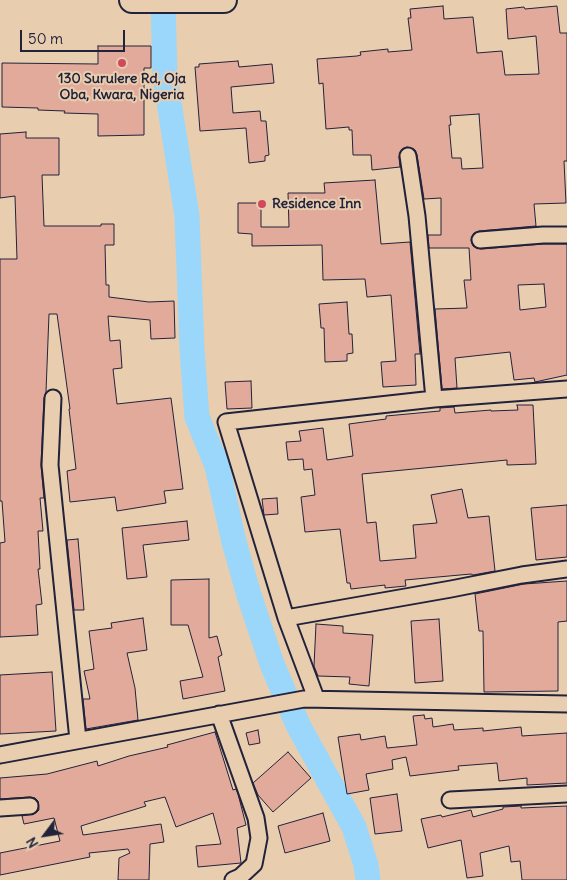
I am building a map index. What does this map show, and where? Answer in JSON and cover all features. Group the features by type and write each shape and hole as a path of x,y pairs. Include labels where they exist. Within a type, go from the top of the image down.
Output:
{"highway":[{"path":"132,0 224,0"}],"street":[{"path":"408,156 417,216 434,399"},
{"path":"480,240 567,235"},
{"path":"310,699 226,422 434,399 567,389"},
{"path":"53,398 50,465 78,740"},
{"path":"286,618 451,590 522,575 567,569"},
{"path":"0,755 310,699 567,704"},
{"path":"219,714 256,818 259,838 254,864 240,877 233,880"},
{"path":"450,800 567,794"},
{"path":"0,808 30,806"}],"building":[{"path":"443,6 444,19 473,17 477,53 502,51 505,75 539,74 536,36 508,39 506,9 557,6 560,33 567,33 567,161 564,161 566,203 534,204 536,226 479,231 474,233 471,240 473,246 481,249 567,244 567,375 535,382 534,378 514,380 510,352 455,358 457,388 442,389 435,309 467,308 464,280 471,280 469,248 429,248 428,235 441,235 441,198 424,199 415,150 407,147 402,149 399,157 400,167 372,170 371,155 353,155 352,130 349,130 349,127 326,129 323,83 319,84 317,59 357,56 361,55 360,52 388,49 388,52 412,50 408,18 411,18 410,9","holes":["479,114 483,168 462,169 461,158 452,158 450,116","544,284 546,307 520,310 518,285"]},
{"path":"98,46 151,46 151,68 144,68 144,135 98,136 98,114 64,113 65,111 38,110 38,108 2,107 2,63 98,64"},
{"path":"238,61 239,67 272,64 274,83 231,87 233,113 260,111 261,121 266,121 269,155 265,156 265,161 249,163 246,128 200,131 195,67 199,67 199,64"},
{"path":"26,132 26,138 59,138 59,175 42,175 44,226 101,226 101,224 114,224 114,245 105,245 106,285 109,285 109,297 149,302 174,301 175,338 151,339 150,320 108,316 110,341 120,340 122,368 113,369 117,404 171,398 183,489 164,491 166,503 117,511 115,497 70,502 67,471 76,469 70,409 57,314 49,314 41,465 44,498 40,498 43,531 38,531 40,569 38,569 42,604 36,605 38,635 0,637 0,543 5,542 2,501 0,501 0,259 17,259 15,196 0,198 0,134"},
{"path":"375,180 381,244 410,242 420,354 415,354 416,385 383,387 381,362 396,361 391,295 367,297 365,279 323,280 322,245 252,246 252,234 238,233 238,203 261,203 261,227 289,227 288,193 325,193 324,183"},
{"path":"347,302 349,334 352,334 353,353 347,354 347,361 325,362 324,328 321,328 319,304"},
{"path":"251,381 252,408 227,409 225,382"},
{"path":"517,405 533,405 536,464 507,465 507,460 362,474 367,523 376,522 380,561 416,558 413,525 437,523 431,495 462,489 468,518 489,516 495,571 473,575 405,580 406,586 385,588 385,585 351,589 350,583 347,583 340,529 305,532 301,497 315,495 312,469 304,470 303,459 288,460 286,442 301,441 299,431 323,428 327,460 353,456 349,424 386,419 386,416 440,411 440,408 454,407 455,413 518,410"},
{"path":"277,498 278,514 264,515 262,499"},
{"path":"567,505 567,557 536,560 531,508"},
{"path":"187,521 189,540 143,545 147,577 127,579 122,528"},
{"path":"78,539 84,610 74,610 67,540"},
{"path":"209,579 209,638 217,636 222,655 218,657 225,691 183,699 180,681 203,677 188,625 171,625 171,580"},
{"path":"567,581 567,621 558,622 558,691 484,692 483,631 479,631 475,594 524,584"},
{"path":"143,618 147,650 127,653 135,688 138,720 86,729 83,699 90,699 84,671 94,669 89,631 112,628 111,623"},
{"path":"439,619 443,681 415,683 411,621"},
{"path":"316,624 343,626 343,633 373,635 369,686 349,684 350,677 318,676 314,666"},
{"path":"52,672 56,731 0,734 0,675"},
{"path":"424,715 425,719 432,718 433,727 453,724 454,730 483,728 483,731 521,727 522,736 567,733 567,783 527,785 527,778 499,781 497,763 458,766 459,770 410,776 406,757 392,760 393,769 366,774 369,790 347,794 338,737 360,734 361,740 385,736 387,748 417,745 413,716"},
{"path":"258,730 260,743 249,745 246,733"},
{"path":"215,732 233,790 236,789 238,794 246,825 237,828 241,863 198,867 196,846 221,844 213,813 176,827 165,797 144,802 146,806 81,826 83,835 161,824 164,842 150,844 149,880 118,880 119,858 130,853 128,849 89,853 90,857 0,875 0,853 60,841 54,818 24,824 22,816 36,813 39,810 38,801 35,798 0,799 0,778 47,774 97,761 98,766"},
{"path":"288,752 311,778 273,812 258,795 253,783"},
{"path":"397,794 402,831 375,834 370,798"},
{"path":"521,806 521,808 567,806 567,880 522,880 520,861 511,862 509,846 480,853 483,876 467,878 461,840 428,848 421,819 441,815 442,817 471,810 473,817 503,809 503,807"},
{"path":"323,813 330,841 285,853 278,826"}],"waterway":[{"path":"163,0 165,77 187,216 192,349 197,417 217,466 234,542 272,664 298,725 354,827 366,865 368,880"}],"place":[{"name":"130 Surulere Rd, Oja Oba, Kwara, Nigeria","path":"122,63"},
{"name":"Residence Inn","path":"262,204"}]}
